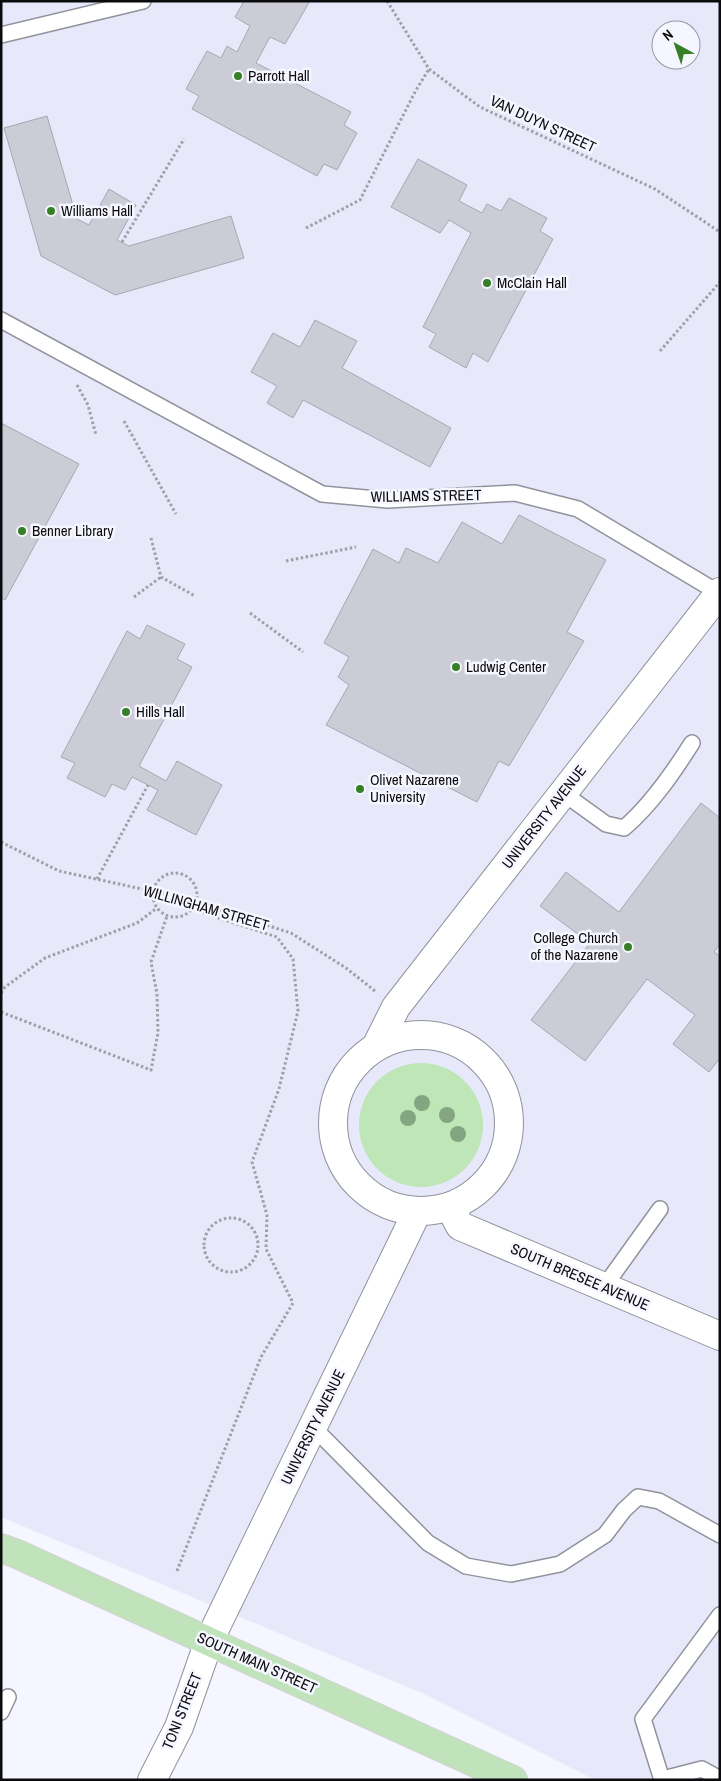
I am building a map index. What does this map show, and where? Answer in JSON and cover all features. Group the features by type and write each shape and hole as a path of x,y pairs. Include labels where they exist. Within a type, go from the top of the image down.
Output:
{"main road":[{"name":"SOUTH MAIN STREET","path":"1,1548 513,1780"}],"street":[{"name":"UNIVERSITY AVENUE","path":"376,1047 396,1007 720,592"},
{"name":"UNIVERSITY AVENUE","path":"434,1035 462,1044 486,1062 502,1086 510,1115 508,1144 496,1171 476,1193 450,1207 434,1211 417,1212 390,1206 365,1192 346,1171 335,1145 333,1116 340,1089 354,1065 376,1047 404,1036 434,1035"},
{"name":"SOUTH BRESEE AVENUE","path":"450,1207 460,1226 720,1336"},
{"name":"UNIVERSITY AVENUE","path":"209,1642 417,1212"},
{"name":"TONI STREET","path":"152,1780 179,1727 209,1642"}],"lane":[{"path":"1,35 143,1"},
{"name":"WILLIAMS STREET","path":"1,320 322,494 388,500 515,493 578,509 720,592"},
{"path":"563,793 606,824 624,828 638,816 680,763 692,743"},
{"path":"604,1287 660,1209"},
{"path":"313,1427 428,1543 466,1566 510,1574 560,1564 605,1535 624,1510 638,1497 659,1501 720,1535"},
{"path":"720,1615 643,1720 663,1779 702,1769 720,1779"},
{"path":"1,1712 8,1697"}],"path":[{"name":"VAN DUYN STREET","path":"387,1 429,69 480,107 655,189 720,232"},
{"path":"306,228 360,200 416,90 429,69"},
{"path":"122,242 184,139"},
{"path":"660,351 720,282"},
{"path":"73,378 88,405 96,435"},
{"path":"124,422 176,514"},
{"path":"151,538 161,577 195,596"},
{"path":"286,562 356,547"},
{"path":"134,597 161,577"},
{"path":"250,613 303,652"},
{"path":"96,879 148,785"},
{"name":"WILLINGHAM STREET","path":"1,842 59,871 196,902 291,933 346,968 396,1007"},
{"path":"177,872 183,874 194,883 197,890 196,902 191,910 180,916 167,916 157,908 153,891 159,879 177,872"},
{"path":"1,993 5,987 45,958 137,923 157,908"},
{"path":"177,1572 261,1357 293,1303 266,1249 267,1215 252,1162 279,1089 298,1011 293,959 277,937 191,910"},
{"path":"1,1012 151,1070 158,1033 156,994 151,962 167,916"},
{"path":"225,1218 233,1218 242,1220 254,1232 258,1248 250,1265 242,1270 223,1271 215,1267 208,1260 204,1252 204,1242 210,1227 225,1218"},
{"path":"258,1248 266,1249"}],"shaded area":[{"name":"Olivet Nazarene University","path":"1,1 720,1 720,1780 595,1780 424,1694 1,1517"}],"green space":[{"path":"421,1063 445,1068 465,1081 478,1101 483,1125 478,1149 465,1169 445,1182 421,1187 397,1182 377,1169 364,1149 359,1125 364,1101 377,1081 397,1068"}],"building":[{"name":"Parrott Hall","path":"244,1 310,1 285,44 270,37 256,63 351,112 344,125 357,133 337,170 324,164 317,176 192,109 199,96 186,89 207,51 221,58 227,46 237,52 250,26 235,17"},
{"name":"Williams Hall","path":"47,116 77,219 89,225 109,189 136,205 117,240 129,246 231,216 244,258 115,295 41,256 4,128"},
{"name":"McClain Hall","path":"418,159 467,185 459,201 482,213 487,204 501,211 509,198 547,218 540,231 553,239 488,362 473,353 466,368 429,347 436,334 423,327 471,233 449,220 440,233 391,207"},
{"path":"315,320 357,341 342,368 451,428 430,467 303,400 293,418 267,403 277,386 251,372 273,333 300,347"},
{"name":"Benner Library","path":"1,423 79,464 5,600 1,597"},
{"name":"Ludwig Center","path":"519,515 606,560 567,632 584,641 509,766 499,761 477,802 326,725 349,685 338,677 349,657 324,643 373,549 399,563 406,548 438,563 462,522 502,544"},
{"name":"Hills Hall","path":"147,625 185,644 177,659 192,667 139,766 166,781 177,761 222,785 196,835 147,810 158,790 132,777 125,790 112,784 105,797 67,778 75,763 61,757 127,631 140,639"},
{"path":"701,803 720,818 720,944 714,952 720,956 720,1058 709,1072 673,1044 695,1015 647,979 585,1061 531,1020 590,943 540,906 566,872 619,912"}],"place":[{"name":"Parrott Hall","path":"238,76"},
{"name":"Williams Hall","path":"51,211"},
{"name":"McClain Hall","path":"487,283"},
{"name":"Benner Library","path":"22,531"},
{"name":"Ludwig Center","path":"456,667"},
{"name":"Hills Hall","path":"126,712"},
{"name":"Olivet Nazarene University","path":"360,789"},
{"name":"College Church of the Nazarene","path":"628,947"}]}
